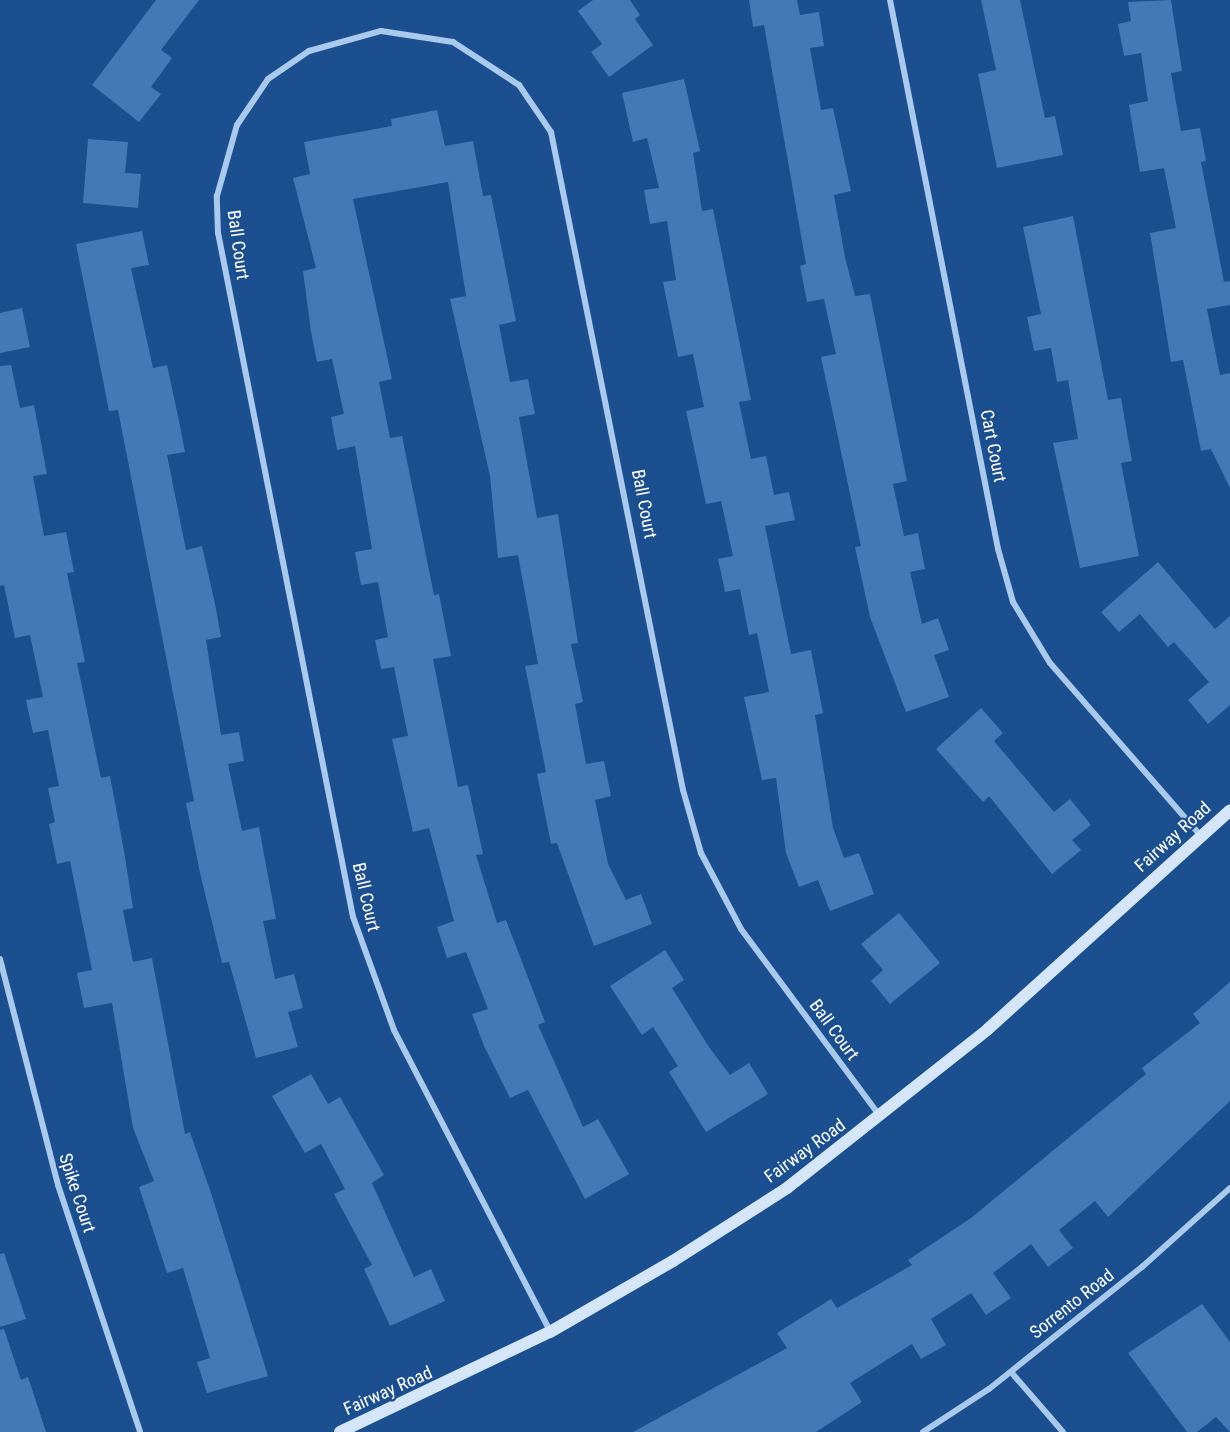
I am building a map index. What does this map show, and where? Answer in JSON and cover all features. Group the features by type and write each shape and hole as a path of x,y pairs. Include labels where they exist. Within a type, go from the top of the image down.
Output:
{"street":[{"name":"Cart Court","path":"890,0 998,549 1013,603 1050,663 1201,836"},
{"name":"Ball Court","path":"550,1332 394,1030 353,917 218,233 217,196 237,125 268,79 309,51 381,31 453,42 519,84 551,132 683,790 701,853 741,929 881,1118"},
{"name":"Fairway Road","path":"339,1432 550,1332 723,1230 881,1118 1230,810"},
{"name":"Spike Court","path":"0,959 55,1175 140,1432"},
{"name":"Sorrento Road","path":"923,1432 1011,1372 1142,1267 1230,1188"},
{"path":"1011,1372 1063,1432"}],"building":[{"path":"156,0 199,0 161,50 172,58 151,87 161,94 139,122 92,85"},
{"path":"593,0 630,0 640,15 635,19 653,45 609,77 591,52 602,44 578,11"},
{"path":"749,0 797,0 800,15 819,12 824,46 810,48 821,110 833,108 851,191 834,195 845,257 855,296 870,294 907,481 893,484 904,536 918,533 925,569 910,572 922,624 938,618 949,650 934,655 949,697 906,712 870,617 855,547 861,546 821,357 836,354 824,299 807,302 800,266 806,264 764,25 753,27"},
{"path":"981,0 1020,0 1045,118 1055,116 1063,155 997,168 978,74 996,70"},
{"path":"1171,0 1182,71 1171,73 1181,131 1200,128 1206,161 1201,162 1224,282 1230,281 1230,305 1207,309 1220,375 1230,373 1230,488 1211,449 1201,451 1183,360 1171,362 1150,233 1176,228 1164,168 1140,172 1129,105 1148,101 1141,53 1124,56 1118,24 1131,21 1128,2"},
{"path":"684,79 700,151 693,153 702,211 713,209 751,400 739,402 751,459 766,456 774,495 789,492 795,520 765,526 791,654 811,650 823,713 815,715 833,828 844,858 859,853 874,894 830,911 818,880 799,887 786,853 776,778 762,780 744,697 769,692 757,633 749,635 740,589 725,592 718,559 733,556 721,501 706,504 686,411 704,407 693,354 678,357 663,282 676,280 667,221 650,224 644,190 659,188 647,138 633,142 622,93"},
{"path":"437,110 445,146 473,141 483,196 491,195 516,321 499,325 510,382 528,379 535,414 519,417 537,518 558,514 578,643 571,644 583,702 575,704 586,764 604,761 611,796 595,800 608,864 626,900 641,894 652,924 594,946 557,843 551,844 537,774 546,772 525,666 538,664 518,555 498,558 490,476 450,299 466,296 448,182 353,199 392,379 379,382 390,438 402,436 434,595 439,594 451,656 433,659 458,787 468,785 483,854 476,855 497,923 506,920 545,1022 538,1025 583,1127 598,1119 629,1174 585,1199 528,1090 510,1098 484,1046 472,1014 488,1009 466,952 447,958 437,927 454,921 429,828 413,832 392,739 408,736 394,667 381,669 375,640 388,637 378,582 361,585 355,552 372,549 355,446 337,450 331,417 344,414 332,359 317,362 311,332 303,271 316,268 293,178 310,174 304,142 392,126 391,119"},
{"path":"88,139 128,142 125,173 141,174 138,208 83,203"},
{"path":"1073,216 1108,400 1121,398 1132,461 1121,463 1139,556 1080,568 1053,443 1078,439 1068,380 1057,382 1051,348 1034,351 1027,317 1041,314 1023,227"},
{"path":"142,231 149,265 131,268 153,368 167,365 178,416 185,452 167,455 186,550 202,546 215,604 221,637 206,640 221,735 239,732 244,761 228,764 242,831 259,827 276,919 263,921 275,979 294,974 303,1008 288,1012 298,1047 256,1058 229,962 222,963 200,873 186,803 194,801 118,410 109,411 76,244"},
{"path":"22,308 30,347 0,353 0,313"},
{"path":"11,365 20,408 34,405 47,474 33,476 44,536 66,532 74,572 67,573 85,662 77,663 101,778 110,776 133,908 123,910 133,962 152,958 185,1134 190,1132 213,1199 268,1376 207,1393 197,1362 210,1358 183,1268 167,1273 139,1187 154,1181 133,1128 112,1003 84,1008 77,973 92,970 70,861 57,864 49,824 55,822 48,788 59,786 48,730 33,733 26,700 43,697 30,635 15,638 4,585 0,586 0,366"},
{"path":"1158,562 1215,629 1230,616 1230,705 1208,724 1188,700 1209,682 1174,642 1168,647 1140,614 1119,632 1101,612"},
{"path":"981,708 1003,733 994,741 1054,812 1070,799 1091,825 1072,840 1081,850 1052,874 989,796 983,802 936,749"},
{"path":"899,913 940,963 890,1004 871,981 883,970 861,944"},
{"path":"665,950 684,980 672,988 709,1047 730,1075 749,1063 768,1094 706,1132 669,1072 678,1066 653,1027 642,1035 610,986"},
{"path":"1230,982 1230,1101 1108,1217 1095,1201 1059,1230 1073,1248 1048,1267 1031,1244 993,1273 1011,1298 986,1315 971,1293 931,1319 946,1345 921,1359 912,1344 850,1383 862,1402 816,1432 633,1432 787,1348 777,1333 831,1299 837,1308 912,1265 908,1260 971,1218 1146,1074 1142,1068 1200,1023 1193,1014"},
{"path":"311,1074 328,1104 340,1097 384,1175 372,1183 414,1277 431,1269 445,1301 390,1326 364,1269 372,1265 334,1194 345,1189 321,1144 305,1153 272,1096"},
{"path":"4,1253 26,1319 0,1327 0,1254"},
{"path":"1202,1304 1230,1342 1230,1432 1216,1417 1197,1432 1187,1432 1128,1353"},
{"path":"4,1329 21,1380 28,1377 46,1432 0,1432 0,1330"}]}
